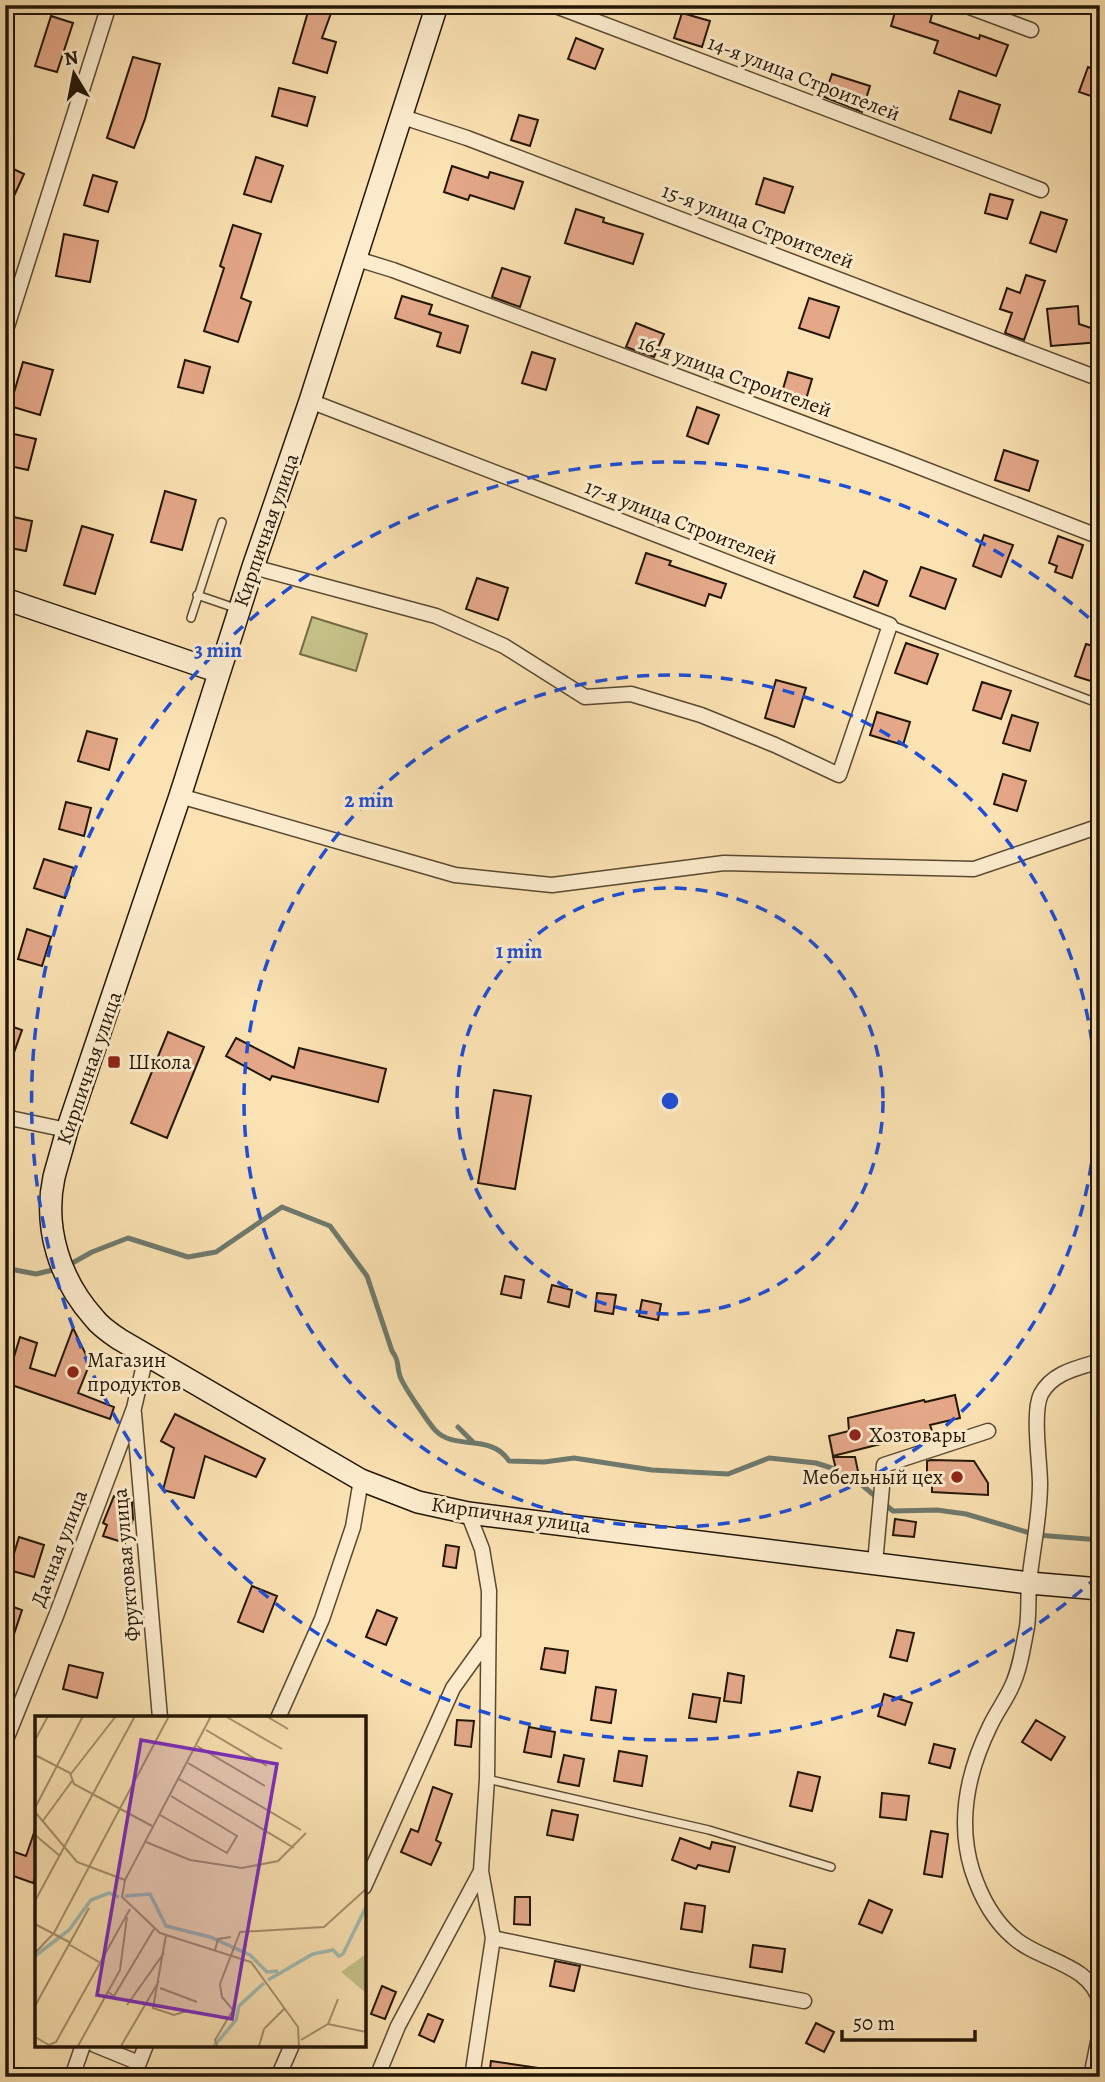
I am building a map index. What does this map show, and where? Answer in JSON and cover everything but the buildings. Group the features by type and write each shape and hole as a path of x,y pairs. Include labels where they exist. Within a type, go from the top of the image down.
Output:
{"main road":[{"name":"Кирпичная улица","path":"437,5 310,401 67,1130 53,1180 51,1216 61,1268 94,1320 119,1339 361,1480 418,1502 468,1513 1029,1583 1100,1589"},
{"path":"5,599 219,672"}],"street":[{"path":"5,333 109,5"},
{"name":"14-я улица Строителей","path":"553,5 1041,190"},
{"path":"964,5 1031,30"},
{"name":"15-я улица Строителей","path":"400,116 467,138 1100,379"},
{"name":"16-я улица Строителей","path":"354,258 393,270 896,458 1100,537"},
{"name":"17-я улица Строителей","path":"310,401 890,625"},
{"path":"253,567 436,616 504,646 585,697 631,694 690,711 775,745 839,775 890,625"},
{"path":"180,796 455,875 552,885 724,863 974,869 1100,826"},
{"path":"5,1117 67,1130"},
{"path":"134,1408 146,1356"},
{"path":"1100,1361 1054,1378 1040,1396 1037,1409 1037,1535 1022,1654 1012,1687 990,1726 972,1773 965,1802 966,1847 983,1896 996,1920 1015,1939 1079,1973 1096,1989 1100,2002"},
{"name":"Фруктовая улица","path":"134,1408 160,1716"},
{"name":"Дачная улица","path":"5,1742 56,1616 134,1408"},
{"path":"876,1563 884,1465 988,1431"},
{"path":"279,1716 322,1619 354,1527 361,1480"},
{"path":"468,1513 482,1549 489,1591 489,1627 486,1642 487,1779 481,1871 493,1938 472,2077"},
{"path":"366,1883 453,1688 486,1642"},
{"path":"377,2077 398,2026 481,1871"},
{"path":"493,1938 804,2001"},
{"path":"1091,2077 1100,2032"},
{"path":"72,2077 82,2047"},
{"path":"100,2047 140,2070 146,2047"},
{"path":"278,2077 291,2047"}],"lane":[{"path":"191,618 222,522"},
{"path":"197,595 239,609"},
{"path":"890,625 1100,704"},
{"path":"487,1779 709,1830 831,1867"}],"shaded area":[{"path":"312,617 367,634 356,671 300,654"}],"waterway":[{"path":"67,1266 92,1252 128,1238 188,1257 216,1252 282,1207 330,1226 367,1276 402,1380 428,1421 444,1437 493,1447 502,1452 509,1461 544,1462 574,1458 652,1470 728,1474 769,1458 816,1463 841,1471"},
{"path":"5,1268 36,1274 57,1269"},
{"path":"458,1427 473,1442"},
{"path":"850,1475 893,1511 937,1510 966,1514 1037,1535 1100,1540"}],"place":[{"name":"Школа","path":"114,1062"},
{"name":"Магазин продуктов","path":"73,1372"},
{"name":"Хозтовары","path":"855,1435"},
{"name":"Мебельный цех","path":"957,1477"}]}
